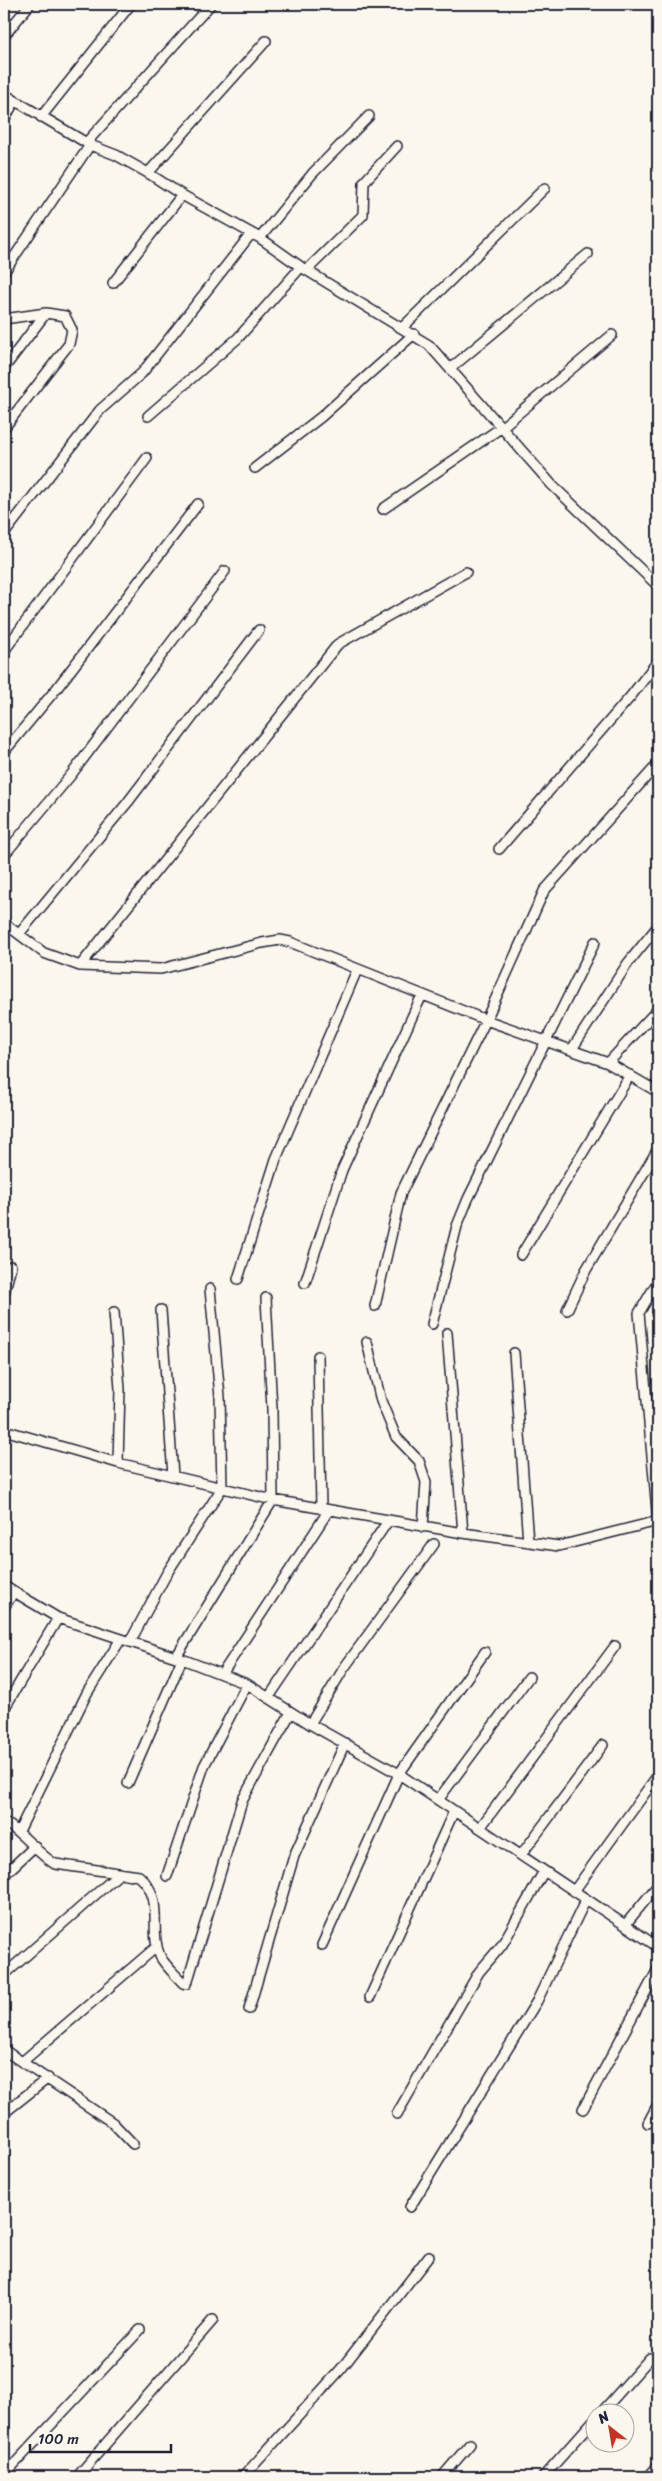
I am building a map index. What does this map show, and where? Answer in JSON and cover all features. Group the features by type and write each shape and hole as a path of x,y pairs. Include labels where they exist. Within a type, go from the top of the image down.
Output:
{"street":[{"path":"4,36 30,4"},
{"path":"41,117 131,4"},
{"path":"4,272 88,144 211,4"},
{"path":"148,172 266,41"},
{"path":"4,94 14,102 88,144 116,155 148,172 182,195 260,238 304,268 429,344 552,485 658,586"},
{"path":"4,120 14,102"},
{"path":"260,238 313,173 369,116"},
{"path":"148,416 238,338 304,268 363,215 364,182 397,146"},
{"path":"403,327 545,188"},
{"path":"113,283 182,195"},
{"path":"4,534 100,410 142,373 251,234"},
{"path":"451,368 588,254"},
{"path":"4,368 46,313"},
{"path":"4,319 46,313 66,316 72,330 69,344 4,428"},
{"path":"256,468 321,417 414,334"},
{"path":"383,509 502,427 612,335"},
{"path":"4,651 147,458"},
{"path":"4,752 57,688 198,504"},
{"path":"4,855 71,775 225,571"},
{"path":"80,966 338,644 466,572"},
{"path":"19,934 128,802 258,630"},
{"path":"499,850 631,696 658,661"},
{"path":"375,1306 401,1194 486,1020 544,891 658,764"},
{"path":"4,923 44,953 80,966 161,969 280,940 290,942 486,1020 608,1063 658,1092"},
{"path":"572,1049 628,963 658,926"},
{"path":"432,1324 457,1226 468,1198 595,942"},
{"path":"238,1279 276,1159 357,970"},
{"path":"305,1283 342,1170 422,995"},
{"path":"608,1063 658,1009"},
{"path":"521,1255 630,1076"},
{"path":"567,1310 586,1270 658,1149"},
{"path":"4,1294 11,1266"},
{"path":"4,1430 118,1462 273,1500 423,1527 560,1546 658,1522 638,1313 658,1281"},
{"path":"19,1831 87,1693 125,1640 222,1488 220,1397 210,1289"},
{"path":"128,1783 179,1658 273,1500 272,1409 266,1298"},
{"path":"161,1310 173,1476"},
{"path":"114,1312 120,1389 118,1462"},
{"path":"447,1333 463,1533"},
{"path":"367,1342 381,1401 396,1437 419,1461 426,1482 423,1527"},
{"path":"514,1353 528,1542"},
{"path":"222,1674 325,1510 318,1356"},
{"path":"269,1697 388,1521"},
{"path":"310,1724 344,1668 434,1544"},
{"path":"4,1586 58,1618 179,1658 247,1684 310,1724 399,1774 658,1947"},
{"path":"4,1607 14,1592"},
{"path":"4,1709 58,1618"},
{"path":"480,1828 616,1646"},
{"path":"322,1945 399,1774 485,1652"},
{"path":"438,1800 529,1677"},
{"path":"167,1876 204,1766 247,1684"},
{"path":"4,1822 19,1831 47,1860 55,1864 139,1876 148,1884 154,1897 160,1957 183,1983 187,1982 242,1801 291,1712"},
{"path":"249,2009 294,1856 345,1743"},
{"path":"521,1855 603,1746"},
{"path":"574,1891 658,1775"},
{"path":"370,1997 454,1811"},
{"path":"4,1875 35,1846"},
{"path":"397,2114 479,1972 502,1945 544,1871"},
{"path":"4,1975 120,1874"},
{"path":"625,1925 658,1885"},
{"path":"410,2207 537,2001 586,1899"},
{"path":"22,2062 154,1948"},
{"path":"584,2108 658,1969"},
{"path":"4,2050 113,2123 133,2144"},
{"path":"4,2113 48,2078"},
{"path":"648,2123 658,2104"},
{"path":"243,2477 341,2369 429,2256"},
{"path":"77,2477 213,2320"},
{"path":"4,2475 140,2330"},
{"path":"609,2404 650,2358"},
{"path":"543,2477 584,2431"},
{"path":"442,2477 470,2444"},
{"path":"648,2477 658,2466"}]}
